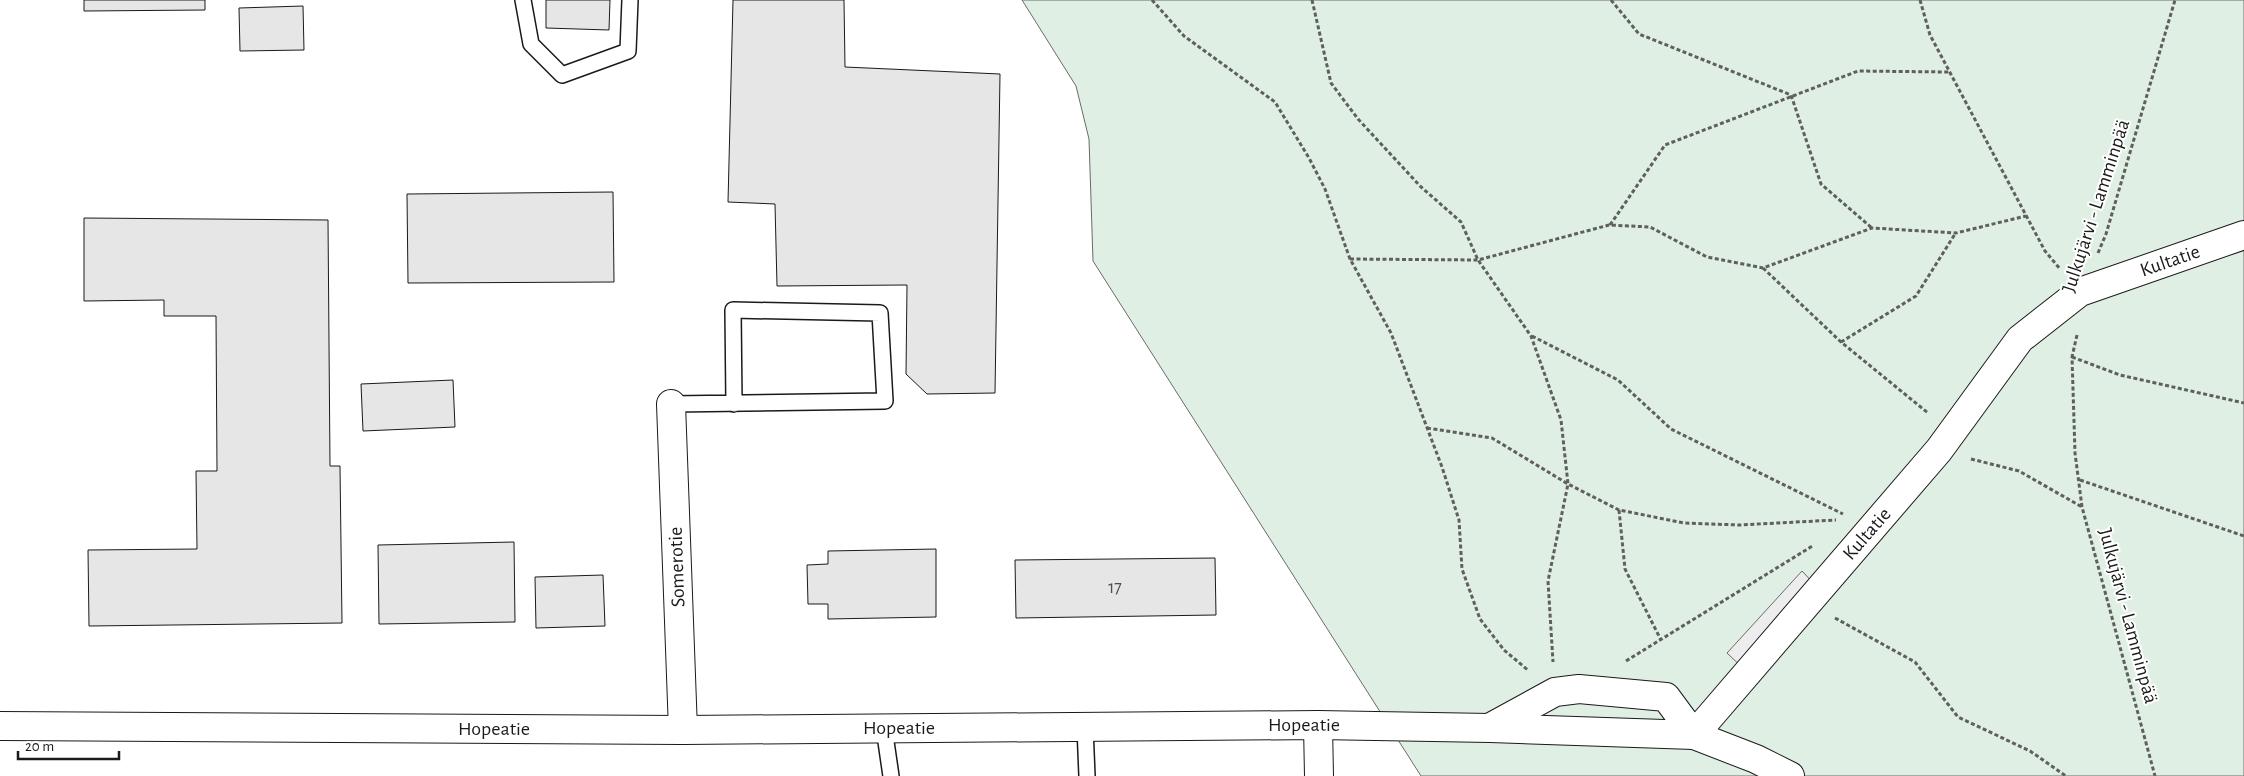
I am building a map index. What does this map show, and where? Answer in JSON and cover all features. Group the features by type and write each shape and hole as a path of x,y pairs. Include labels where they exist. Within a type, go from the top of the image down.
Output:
{"street":[{"name":"Kultatie","path":"1694,735 1810,602 1946,441 2020,339 2080,292 2244,235"},
{"name":"Somerotie","path":"671,404 683,730"},
{"path":"1490,728 1555,692 1579,689 1666,697 1694,735"},
{"name":"Hopeatie","path":"0,726 683,730 1318,725 1490,728 1694,735 1756,759 1790,776"},
{"path":"1318,725 1319,776"}],"lane":[{"path":"523,0 531,44 562,75 628,51 630,0"},
{"path":"671,404 734,404 885,401 880,313 733,310 734,404"},
{"path":"1085,727 1087,776"},
{"path":"884,728 891,776"}],"path":[{"path":"1152,0 1184,36 1275,102 1309,158 1325,189 1350,259 1391,333 1427,428 1459,520 1462,569 1480,619 1504,650 1555,692"},
{"path":"1312,0 1331,83 1358,119 1420,186 1461,222 1478,260 1531,336 1561,420 1568,484 1548,581 1555,692"},
{"path":"1611,0 1639,34 1792,95"},
{"path":"1920,0 1930,35 2045,251 2080,292"},
{"name":"Julkujärvi - Lamminpää","path":"2155,776 2082,507 2075,453 2072,357 2078,327 2080,292 2106,234 2175,0"},
{"path":"1609,225 1665,145 1858,71 1949,72"},
{"path":"1792,95 1821,184 1872,228"},
{"path":"1350,259 1478,260 1609,225 1650,227 1707,257 1763,268 1872,228 1956,233 2026,216"},
{"path":"1841,342 1916,296 1956,233"},
{"path":"1763,268 1946,441 2019,471 2082,507"},
{"path":"1531,336 1618,380 1671,429 1846,515"},
{"path":"2072,357 2120,375 2244,403"},
{"path":"1427,428 1492,438 1568,484 1619,510 1684,523 1739,525 1837,520"},
{"path":"2080,480 2244,536"},
{"path":"1619,510 1624,569 1661,640"},
{"path":"1620,665 1821,540"},
{"path":"1810,602 1856,631 1915,662 1958,717 2030,751 2066,776"}],"green space":[{"path":"1022,0 2244,0 2244,776 1421,776 1093,261 1089,139 1076,86"}],"shaded area":[{"path":"1802,571 1817,587 1745,670 1727,653"}],"building":[{"path":"84,0 205,0 205,10 84,11"},
{"path":"546,0 610,0 609,30 546,28"},
{"path":"733,0 844,0 845,67 1000,74 995,393 927,394 906,374 907,285 777,286 775,204 728,202"},
{"path":"303,6 304,50 240,51 239,8"},
{"path":"613,192 614,282 408,283 407,194"},
{"path":"84,218 328,220 330,466 340,466 342,623 89,626 88,550 197,549 196,471 217,471 216,316 164,316 164,300 84,301"},
{"path":"453,380 455,427 363,431 361,384"},
{"path":"514,542 515,622 379,624 378,545"},
{"path":"936,549 936,617 828,619 828,604 808,604 807,565 828,564 828,551"},
{"path":"1215,558 1216,615 1016,618 1015,560"},
{"path":"603,575 605,626 536,628 535,577"}]}
